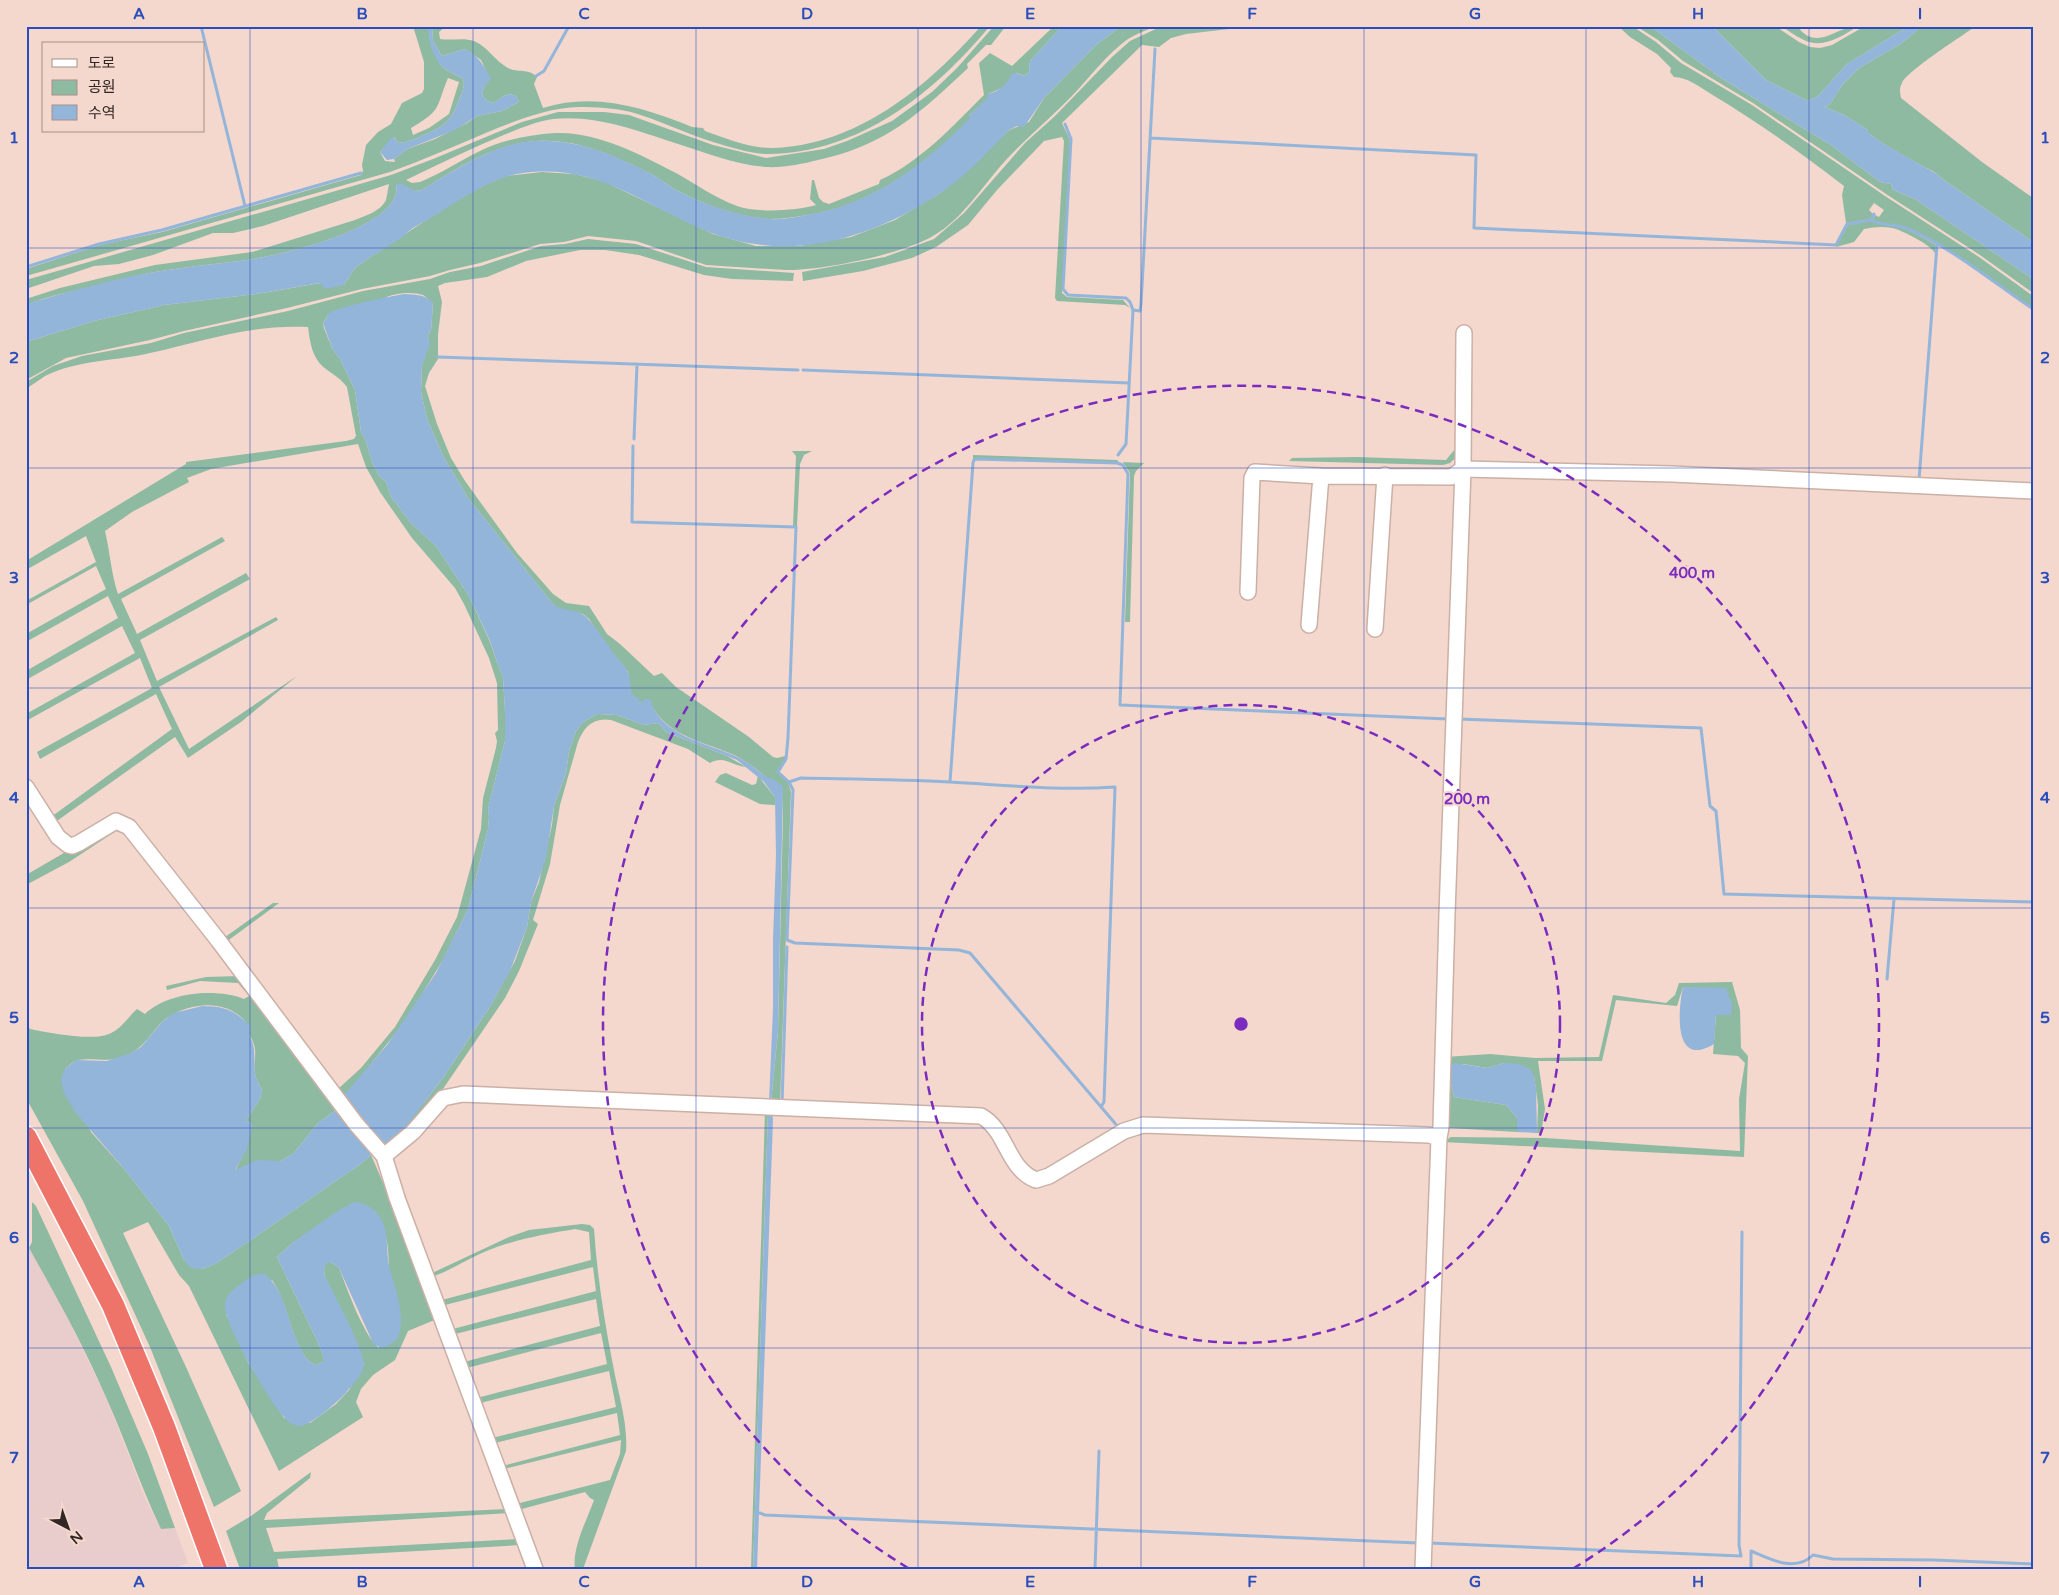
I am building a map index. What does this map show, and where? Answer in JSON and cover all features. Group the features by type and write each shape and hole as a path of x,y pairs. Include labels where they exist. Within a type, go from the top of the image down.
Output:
{"highway":[{"path":"26,1138 113,1305 164,1427 216,1569"}],"street":[{"path":"1423,1569 1439,1138 1441,1127 1446,914 1463,469 1464,332"},
{"path":"1248,592 1252,478 1255,472 1321,476 1452,477 1463,469 1672,474 2033,491"},
{"path":"1376,629 1385,475"},
{"path":"1309,625 1321,476"},
{"path":"26,787 58,836 68,845 80,843 112,822 120,822 129,827 265,1002 356,1124 384,1156 396,1198 535,1569"},
{"path":"384,1156 413,1132 443,1098 463,1094 981,1116 992,1126 1021,1171 1036,1180 1049,1176 1124,1131 1143,1125 1429,1135 1439,1138"}],"shaded area":[{"path":"26,1243 63,1308 105,1395 146,1500 161,1529 175,1528 188,1563 174,1569 31,1569 26,1560"}],"green space":[{"path":"413,26 429,26 435,55 445,69 463,79 462,93 451,117 443,125 418,138 405,142 398,143 394,137 380,152 385,161 395,162 394,159 407,149 435,139 477,116 502,111 519,102 516,96 510,95 494,103 487,101 482,94 484,87 490,79 481,60 465,49 442,56 433,41 432,26 446,26 439,32 440,39 474,41 508,68 534,74 537,77 534,84 543,108 581,101 618,104 655,113 692,127 703,128 705,131 737,142 762,148 771,148 802,145 833,137 861,125 914,91 938,71 981,26 990,26 945,74 919,96 892,115 864,131 834,143 802,151 761,154 713,142 631,112 605,108 567,108 532,115 390,172 26,276 26,269 100,245 162,232 361,175 366,145 378,132 391,124 402,103 422,93 424,89 424,62","holes":["448,78 459,82 449,114 429,128 413,135 411,128 428,117 437,108"]},
{"path":"994,26 1006,26 991,45 986,45 967,64 968,68 933,100 900,126 863,146 842,154 779,167 754,166 720,158 645,133 600,121 569,118 535,123 506,134 406,180 412,183 420,182 478,152 506,141 545,134 570,133 602,140 633,151 737,206 755,210 776,210 798,209 816,205 810,199 812,180 814,180 819,198 829,204 879,184 880,180 909,163 948,131 984,95 979,63 990,53 1012,66 1054,26 1062,26 1030,61 1029,72 1025,76 1017,73 1002,88 988,94 988,99 969,115 971,118 936,151 897,180 876,192 832,210 775,219 758,218 735,213 691,197 651,174 610,155 566,142 536,141 520,143 490,152 461,166 422,190 415,191 396,185 395,198 386,209 372,220 316,244 254,259 149,273 64,293 26,305 26,299 60,288 155,265 252,252 355,220 372,213 384,204 389,184 263,226 233,233 213,233 153,255 119,264 94,266 26,289 26,280 391,175 522,122 558,112 604,112 629,115 713,145 766,158 824,149 892,121 932,92 957,68"},
{"path":"1121,26 1156,26 1128,39 1113,52 1064,104 1022,143 963,211 944,229 919,243 902,249 861,260 819,268 786,270 706,265 636,241 588,236 564,242 540,244 430,276 362,289 150,340 66,358 26,380 26,342 94,321 164,305 256,294 321,283 344,285 355,268 369,258 458,199 506,176 542,172 574,174 603,181 713,234 756,246 799,246 851,237 895,220 939,194 1009,130 1029,122 1044,98 1095,46"},
{"path":"1255,26 1186,34 1171,38 1159,47 1142,45 1062,123 1070,140 1062,293 1067,297 1123,300 1130,308 1125,305 1057,301 1055,298 1064,141 1062,137 1044,141 997,190 968,225 936,247 912,258 863,271 803,281 802,272 885,257 934,239 964,213 1025,143 1055,116 1130,41 1160,27"},
{"path":"1618,26 1632,26 1656,42 1681,63 1752,105 1885,196 1979,257 2033,296 2033,308 1957,255 1925,237 1904,227 1872,220 1875,215 1879,217 1884,210 1874,203 1869,210 1873,214 1870,219 1846,223 1842,195 1844,186 1746,116 1693,83 1679,77 1674,77 1670,72 1671,68 1657,54 1630,37"},
{"path":"1636,26 1650,26 1721,78 1831,145 1880,182 1891,184 1893,190 1915,199 2033,279 2033,293 1980,255 1886,194 1753,103 1683,61 1658,40"},
{"path":"1712,26 1775,26 1799,42 1810,47 1820,48 1832,45 1865,26 1909,26 1847,64 1818,96 1808,101 1766,80"},
{"path":"1781,26 1797,26 1804,34 1819,38 1858,26 1831,41 1817,43 1799,38"},
{"path":"1922,26 1976,26 1914,70 1900,87 1901,98 1982,162 2033,198 2033,242 1933,171 1880,142 1868,133 1868,130 1844,115 1825,107 1830,104 1843,84 1859,68 1902,43"},
{"path":"1871,221 1900,227 1916,234 1936,245 1935,253 1928,246 1909,235 1897,229 1885,227 1864,229 1854,242 1836,247 1848,225"},
{"path":"588,239 636,244 706,267 794,273 793,281 732,279 704,275 639,255 605,250 580,250 526,261 487,277 445,283 438,286 442,302 438,334 438,359 429,373 425,386 437,424 451,458 465,481 517,553 553,594 566,603 589,606 607,634 654,676 662,673 676,687 749,737 773,757 785,756 777,772 788,782 791,792 780,1104 771,1103 778,1031 782,792 760,772 736,756 678,732 659,717 652,706 639,702 631,693 628,672 602,640 589,619 583,614 559,609 553,604 468,498 443,456 427,419 421,391 422,366 429,341 428,335 431,331 433,303 423,295 402,293 337,310 328,315 323,323 324,328 332,348 340,359 355,390 361,432 373,464 380,477 386,482 391,497 411,523 436,546 469,596 490,642 503,677 505,741 488,809 488,829 468,909 443,960 406,1020 367,1069 424,1103 443,1078 491,1005 515,961 527,927 531,902 539,882 552,825 554,806 566,773 569,751 576,731 582,723 597,714 617,715 644,725 658,723 666,732 727,756 746,767 724,760 710,763 688,749 611,720 599,720 586,728 578,742 560,805 550,864 533,920 538,924 519,971 505,998 434,1101 389,1147 382,1146 221,940 273,903 279,903 226,942 338,1089 361,1068 395,1027 435,960 457,917 481,829 483,798 496,748 495,733 498,730 497,683 489,658 464,604 455,588 412,538 380,492 366,467 358,444 211,469 187,478 189,482 132,512 105,531 118,594 222,537 225,541 121,599 137,634 246,573 250,579 140,640 157,681 276,617 278,620 159,687 189,749 297,676 241,722 188,758 175,737 54,823 51,817 172,729 156,694 40,759 37,752 152,688 140,658 26,721 26,714 135,653 122,626 26,680 26,671 118,618 108,596 26,642 26,634 106,589 96,566 26,605 26,601 96,562 86,536 26,570 26,561 186,464 186,462 346,441 354,439 356,436 347,387 340,379 321,365 311,344 308,327 267,328 228,334 137,356 70,367 45,376 26,389 26,382 53,366 82,356 151,343 184,333 288,311 363,291 430,279 450,272 481,266 541,246 565,244"},
{"path":"1457,393 1459,454 1450,463 1443,465 1289,461 1292,458 1357,457 1446,460 1455,449"},
{"path":"792,451 812,451 804,455 800,464 797,526 793,526 796,456"},
{"path":"973,455 1117,460 1120,463 973,459"},
{"path":"1123,462 1144,463 1134,476 1130,622 1125,622 1130,473"},
{"path":"726,773 752,785 756,784 758,776 775,797 775,805 760,804 715,782 720,775"},
{"path":"113,827 122,832 116,831 69,862 26,885 26,875"},
{"path":"241,976 326,1091 324,1094 335,1111 318,1123 293,1154 280,1161 269,1161 235,1171 246,1149 252,1125 246,1120 260,1099 262,1089 255,1075 255,1048 248,1033 246,1022 236,1013 226,1008 204,1005 181,1010 171,1016 162,1022 141,1046 125,1056 112,1059 78,1060 65,1069 91,1132 125,1170 169,1226 184,1260 202,1269 215,1264 371,1155 401,1224 437,1319 408,1331 395,1360 373,1375 361,1389 356,1402 363,1417 279,1471 189,1286 179,1275 148,1222 123,1233 186,1367 241,1491 214,1507 150,1347 83,1201 26,1098 26,1024 30,1029 60,1034 84,1037 104,1036 118,1028 137,1009 145,1014 166,1001 179,997 206,993 244,999 249,996 238,983 200,981 167,990 166,986 206,977","holes":["375,1211 383,1225 389,1259 387,1296 379,1348 373,1342 361,1322 339,1268 331,1262 325,1263 325,1277 357,1343 364,1364 349,1390 336,1404 310,1423 284,1418 248,1362 226,1314 272,1280 280,1295 294,1335 304,1354 309,1361 316,1365 323,1362 320,1347 277,1257 291,1244 315,1228"]},
{"path":"1732,982 1740,1010 1741,1048 1748,1056 1744,1157 1443,1142 1451,1137 1545,1138 1740,1151 1739,1099 1745,1063 1738,1056 1713,1054 1716,1015 1731,1015 1683,987 1677,1006 1616,1000 1602,1061 1538,1061 1545,1109 1541,1133 1537,1133 1538,1105 1534,1076 1504,1063 1487,1068 1463,1064 1451,1065 1450,1079 1454,1097 1506,1105 1517,1118 1517,1132 1449,1128 1445,1123 1445,1057 1490,1054 1535,1058 1599,1057 1613,995 1666,1003 1675,995 1679,983"},
{"path":"765,1111 768,1111 753,1569 751,1569"},
{"path":"32,1202 36,1206 111,1367 148,1454 175,1528 161,1529 97,1376 69,1320 29,1248 32,1242"},
{"path":"582,1224 590,1225 594,1229 604,1314 624,1419 626,1451 583,1569 575,1569 576,1552 594,1500 585,1492 518,1510 430,1274 509,1237 529,1230","holes":["575,1229 589,1232 591,1260 442,1300 434,1276 495,1248 529,1238","593,1267 596,1291 453,1329 445,1305","596,1299 600,1326 464,1362 455,1334","601,1333 607,1364 477,1398 467,1368","609,1371 616,1407 492,1438 480,1406 484,1402","617,1413 620,1435 502,1466 495,1443","621,1440 620,1454 610,1480 516,1504 504,1469"]},
{"path":"311,1472 310,1478 267,1513 264,1520 508,1509 510,1513 266,1528 274,1552 519,1539 521,1545 277,1559 279,1569 240,1569 226,1531 251,1516"}],"water":[{"path":"429,26 432,26 433,41 442,56 465,49 481,62 491,79 484,87 482,94 487,101 494,103 510,95 516,96 519,102 502,111 477,116 455,130 407,149 394,159 387,160 380,152 393,136 398,143 402,143 415,139 443,125 451,117 463,91 463,79 445,69 435,56 429,38"},
{"path":"1062,26 1121,26 1095,46 1044,98 1024,127 1017,126 1009,130 976,164 949,187 910,211 881,225 851,236 820,243 788,246 757,244 725,237 693,225 631,194 592,178 548,172 523,173 503,178 484,186 413,228 355,268 344,285 325,289 320,283 256,294 164,305 94,321 26,342 26,305 30,303 139,275 254,259 316,244 372,220 386,209 395,198 396,185 400,183 415,191 422,190 476,159 520,143 551,141 595,150 637,167 691,197 724,210 746,215 780,219 831,210 875,192 896,180 935,151 970,118 969,115 987,99 988,94 1005,84 1011,74 1016,73 1025,76 1029,72 1030,61"},
{"path":"1650,26 1712,26 1766,80 1808,101 1818,96 1847,64 1909,26 1922,26 1902,43 1859,68 1843,84 1830,104 1825,107 1844,115 1868,130 1868,133 1880,142 1933,172 2033,242 2033,279 1915,199 1893,190 1891,184 1880,182 1831,145 1721,78"},
{"path":"405,294 424,296 433,303 431,331 428,335 430,344 422,366 421,391 427,419 443,456 468,498 553,604 586,616 626,669 632,694 639,698 639,702 642,703 644,699 650,699 655,711 663,722 673,730 739,758 783,787 778,1031 771,1103 769,1103 776,856 775,797 764,782 737,760 666,732 658,723 644,725 617,715 597,714 582,723 576,731 569,751 566,773 554,806 546,858 531,902 527,927 510,971 491,1005 443,1078 408,1124 387,1143 381,1142 349,1105 344,1095 387,1045 436,973 468,909 488,829 488,809 505,741 503,677 490,641 469,596 436,546 411,523 391,497 386,482 380,477 373,464 361,432 355,390 340,359 332,348 323,323 329,313 342,308"},
{"path":"1683,987 1726,988 1732,1004 1731,1015 1716,1015 1714,1044 1701,1050 1691,1049 1685,1043 1681,1034 1680,1009"},
{"path":"202,1006 229,1010 251,1027 249,1035 254,1049 255,1075 262,1089 260,1099 246,1120 252,1125 247,1149 235,1170 257,1160 280,1161 293,1154 318,1123 335,1111 369,1148 371,1155 215,1264 202,1269 191,1268 184,1260 169,1226 125,1170 75,1112 64,1093 61,1079 65,1069 76,1060 107,1061 131,1053 141,1047 162,1022 174,1013"},
{"path":"1455,1063 1487,1068 1504,1063 1519,1064 1530,1069 1534,1076 1536,1088 1537,1133 1517,1132 1517,1118 1506,1105 1454,1097 1450,1079 1451,1065"},
{"path":"768,1111 772,1111 773,1120 757,1569 753,1569"},
{"path":"354,1202 372,1209 383,1222 389,1266 400,1306 400,1333 395,1341 387,1346 381,1347 373,1343 339,1268 331,1262 326,1264 324,1269 325,1277 353,1334 362,1356 364,1367 355,1382 333,1405 311,1422 300,1426 296,1425 287,1421 258,1380 231,1327 225,1304 233,1290 255,1275 265,1274 281,1296 294,1335 304,1354 309,1361 316,1365 323,1362 320,1347 277,1257 291,1244 336,1212"}],"waterway":[{"path":"201,26 205,42"},
{"path":"536,76 544,71 569,26"},
{"path":"205,42 245,206"},
{"path":"1133,310 1140,311 1141,304 1155,49"},
{"path":"1065,124 1071,139 1063,289 1068,295 1126,298 1133,310 1126,444 1118,455"},
{"path":"1150,138 1476,155 1474,228 1836,245 1847,224 1871,220"},
{"path":"26,267 99,244 162,230 361,173"},
{"path":"1874,214 1871,220 1908,229 1940,245 2033,309"},
{"path":"1919,480 1937,245"},
{"path":"438,357 798,370"},
{"path":"634,439 637,364"},
{"path":"803,370 1129,383"},
{"path":"633,446 632,522 796,527 788,738 786,759 778,772 789,782 793,790 787,940 795,943 959,950 970,953 1119,1128"},
{"path":"950,782 973,463 977,459 1117,463 1123,465 1128,474 1120,705 1448,719"},
{"path":"1459,719 1701,728 1710,806 1716,811 1724,894 2033,902"},
{"path":"789,782 801,778 913,780 1053,788 1115,787 1104,1102 1101,1107"},
{"path":"1887,979 1894,899"},
{"path":"782,1104 787,947"},
{"path":"1429,1543 1741,1556 1739,1545 1742,1232"},
{"path":"1095,1569 1099,1451"},
{"path":"760,1513 765,1515 1418,1543"},
{"path":"1751,1569 1751,1551 1774,1561 1790,1564 1806,1560 1813,1555 1833,1559 2033,1564"}]}
